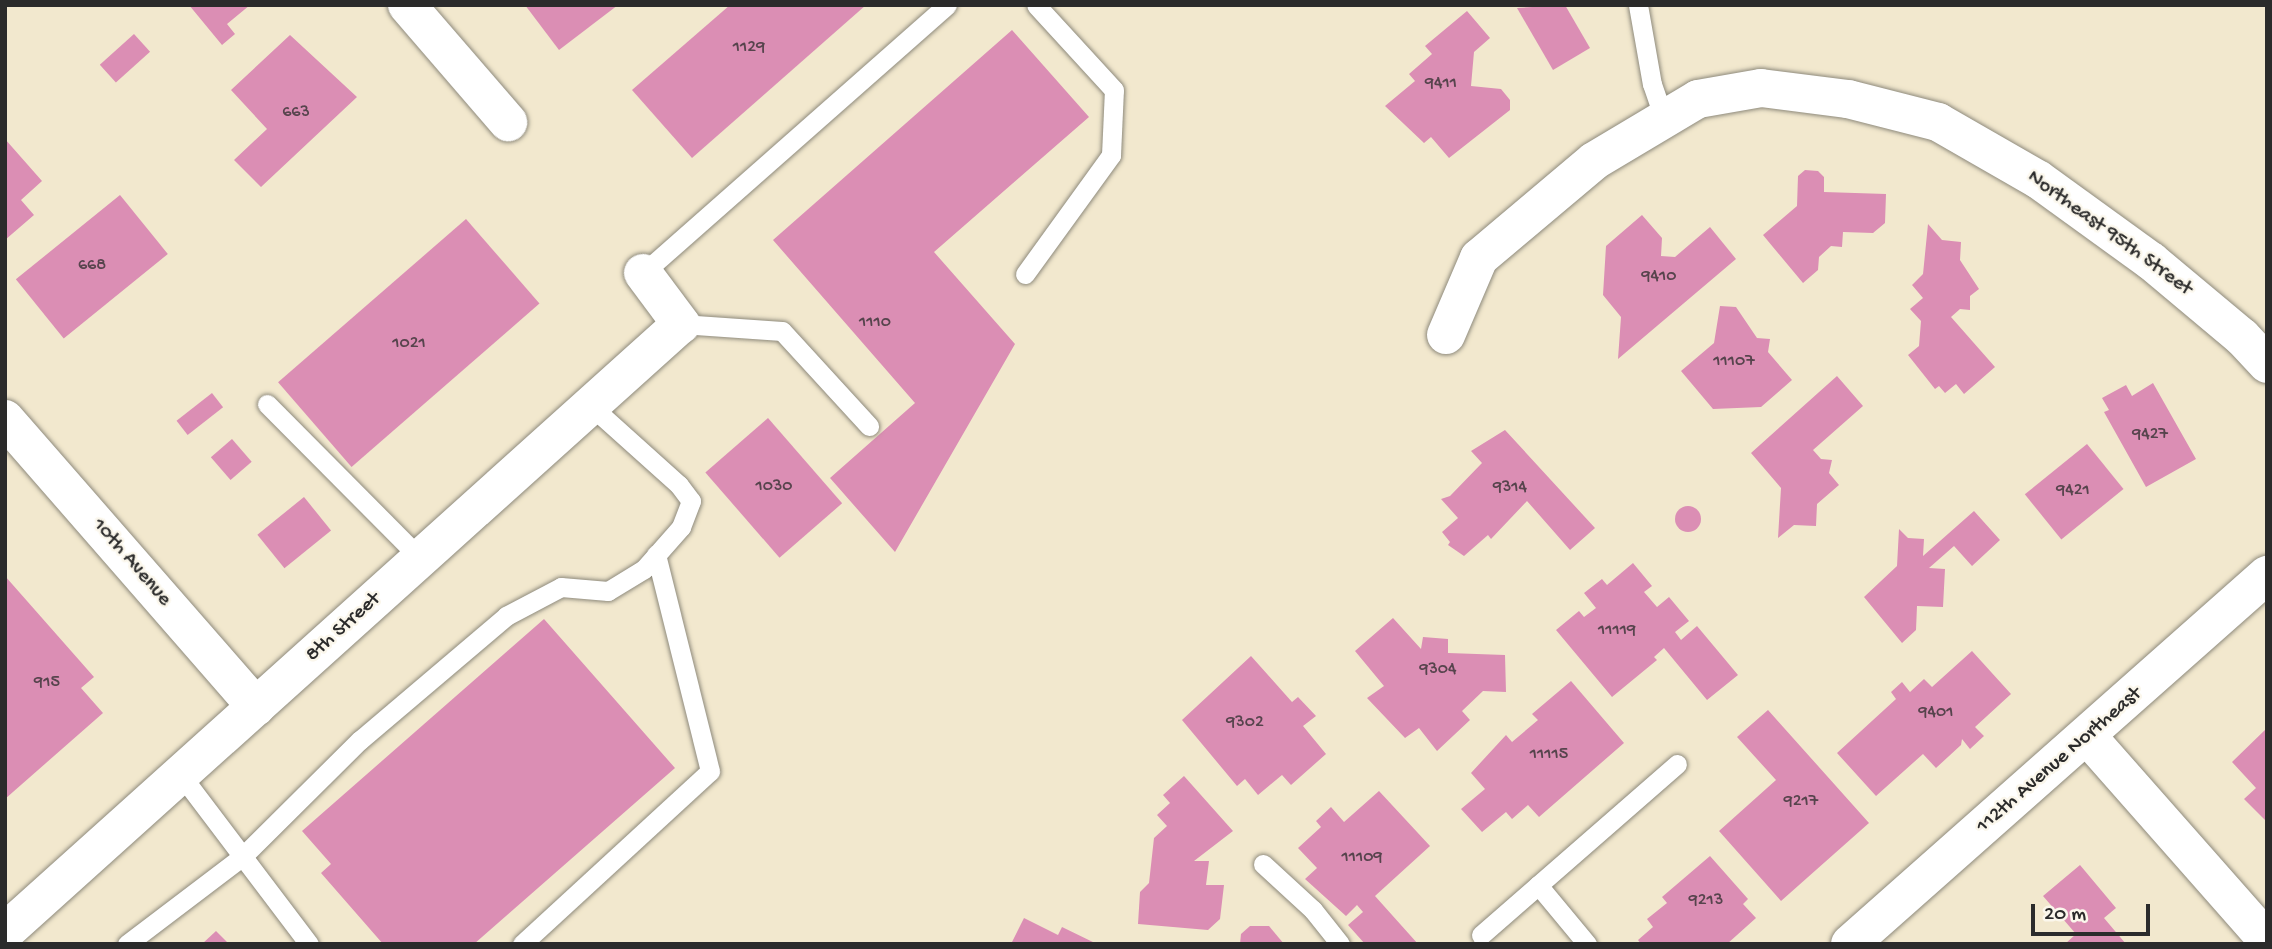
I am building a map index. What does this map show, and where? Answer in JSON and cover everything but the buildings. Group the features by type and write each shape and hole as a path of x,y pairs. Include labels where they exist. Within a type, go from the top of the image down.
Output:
{"street":[{"path":"407,5 508,122"},
{"name":"Northeast 95th Street","path":"1446,335 1479,258 1594,161 1698,99 1761,88 1848,99 1938,122 2039,180 2151,261 2242,337 2267,364"},
{"path":"643,274 681,324"},
{"name":"8th Street","path":"5,932 681,324"},
{"name":"10th Avenue","path":"5,419 256,707"},
{"name":"112th Avenue Northeast","path":"1850,944 2088,737 2267,575"},
{"path":"2088,737 2267,940"}],"lane":[{"path":"643,274 947,5"},
{"path":"1025,274 1111,155 1114,103 1114,90 1037,5"},
{"path":"1638,5 1652,84 1664,119"},
{"path":"681,324 782,331 869,426"},
{"path":"267,404 421,559"},
{"path":"127,944 243,856 360,740 506,616 561,587 608,591 643,569 681,527 691,500 643,448 591,405"},
{"path":"522,944 710,771 656,555"},
{"path":"1481,935 1677,764"},
{"path":"181,775 310,944"},
{"path":"1263,863 1313,910 1340,944"},
{"path":"1538,885 1587,944"}]}
